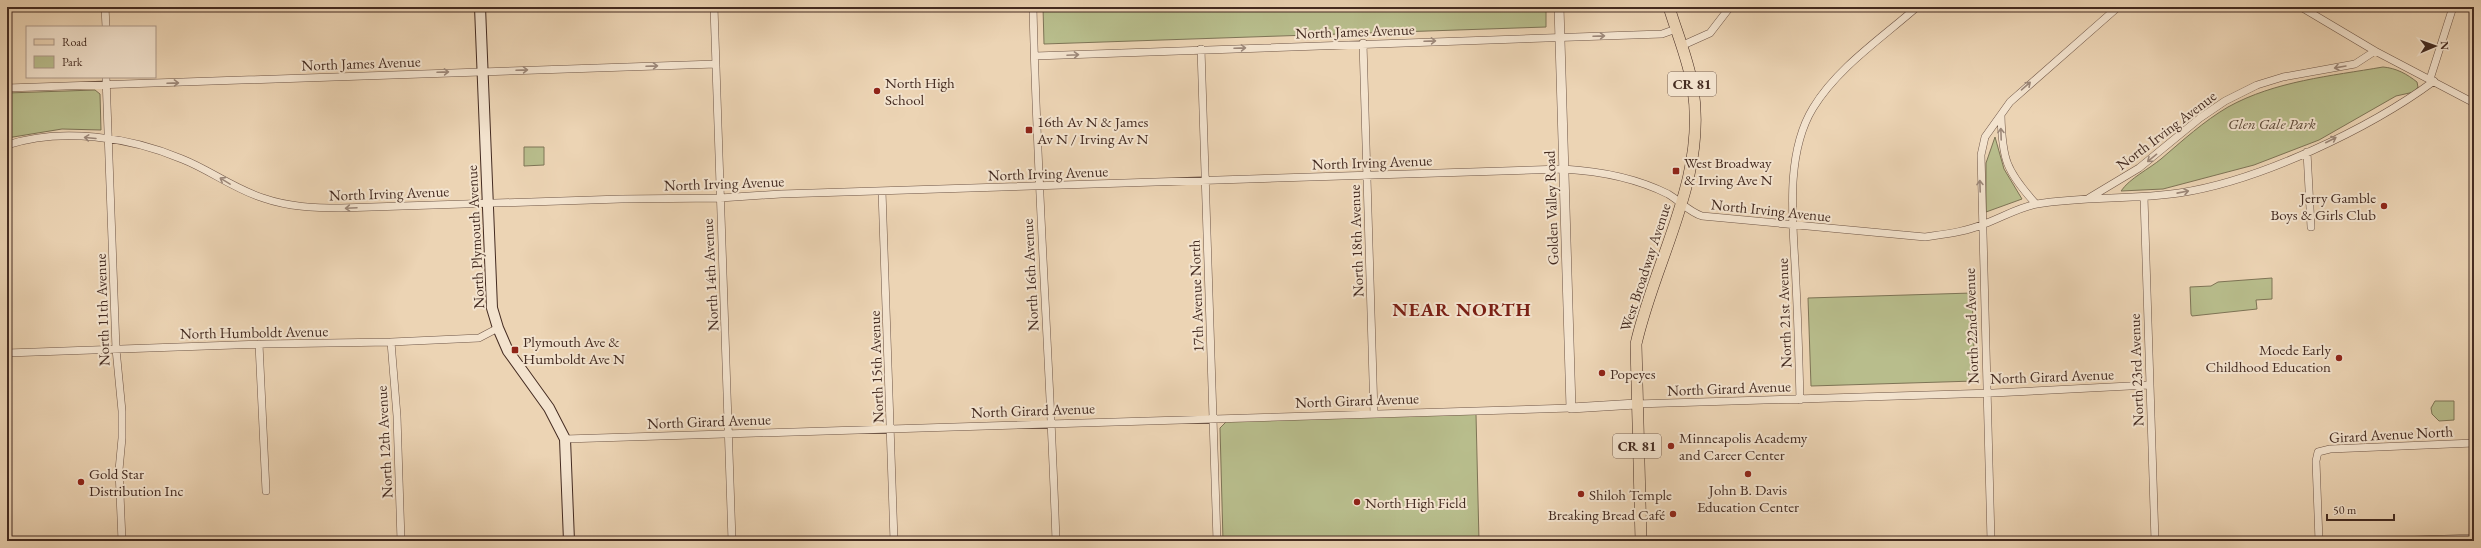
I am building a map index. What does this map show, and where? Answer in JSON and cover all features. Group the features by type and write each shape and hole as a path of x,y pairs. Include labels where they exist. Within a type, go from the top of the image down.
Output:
{"main road":[{"name":"North Plymouth Avenue","path":"480,7 490,294 498,328 508,350 549,408 565,439 570,541"},
{"name":"West Broadway Avenue","path":"1641,541 1636,404 1636,344 1641,322 1682,203 1694,149 1696,129 1693,88 1669,7"}],"street":[{"path":"105,7 106,26"},
{"name":"North 14th Avenue","path":"714,7 732,541"},
{"name":"North 16th Avenue","path":"1033,7 1039,186 1052,423 1056,541"},
{"name":"Golden Valley Road","path":"1559,7 1571,408"},
{"path":"1681,46 1710,33 1730,7"},
{"name":"North 21st Avenue","path":"1800,400 1794,224 1795,158 1798,141 1812,109 1823,93 1852,64 1917,7"},
{"name":"North 22nd Avenue","path":"1991,541 1982,225 1981,155 1985,137 2010,102 2024,88 2118,7"},
{"path":"2301,7 2375,50 2474,103"},
{"path":"2432,80 2453,7"},
{"name":"North James Avenue","path":"1034,56 1363,43 1662,34 1676,29"},
{"name":"North 18th Avenue","path":"1363,43 1374,414"},
{"name":"17th Avenue North","path":"1201,49 1217,541"},
{"name":"North Irving Avenue","path":"2087,199 2139,168 2200,118 2225,101 2257,85 2283,77 2355,64 2375,50"},
{"name":"North James Avenue","path":"7,88 106,81 716,64"},
{"name":"North Irving Avenue","path":"7,145 45,137 109,141 155,149 182,159 233,186 263,198 286,204 341,208 720,198 781,194 1563,169 1602,173 1623,178 1663,192 1682,203 1694,214 1702,216 1925,237 1953,233 1982,225 2036,204 2087,199 2144,198 2218,184 2255,172 2307,152 2391,109 2432,80"},
{"name":"North 11th Avenue","path":"106,81 116,349 122,438 119,470 122,541"},
{"path":"2001,115 2002,143 2006,164 2016,182 2036,204"},
{"path":"2307,152 2311,227"},
{"name":"North 15th Avenue","path":"882,191 894,541"},
{"name":"North 23rd Avenue","path":"2144,198 2154,541"},
{"name":"North Humboldt Avenue","path":"7,353 259,344 391,342 479,338 498,328"},
{"name":"North 12th Avenue","path":"391,342 397,416 400,541"},
{"path":"259,344 266,491"},
{"name":"North Girard Avenue","path":"565,439 1571,408 1636,404 1986,393 2149,385"},
{"name":"Girard Avenue North","path":"2319,541 2316,461 2318,452 2324,449 2474,443"},
{"path":"2414,541 2474,539"}],"green space":[{"path":"1043,7 1546,7 1546,27 1044,44"},
{"name":"Glen Gale Park","path":"2383,67 2397,70 2405,74 2417,82 2418,87 2414,92 2396,96 2319,140 2254,165 2163,189 2121,191 2129,182 2161,159 2202,125 2228,107 2246,98 2284,85"},
{"path":"95,90 100,94 101,130 62,129 7,138 7,93"},
{"path":"1995,137 2004,169 2022,199 1986,212 1986,163"},
{"path":"524,147 544,147 544,165 524,166"},
{"path":"2272,278 2272,299 2256,300 2257,309 2192,316 2191,314 2190,287 2211,286 2218,282"},
{"path":"1972,293 1975,381 1811,386 1808,298"},
{"path":"2435,401 2454,401 2454,420 2439,421 2432,414 2431,408"},
{"path":"1476,414 1479,541 1223,541 1220,428 1227,421"},
{"path":"279,538 286,541 243,541"}],"place":[{"name":"North High School","path":"877,91"},
{"name":"16th Av N & James Av N / Irving Av N","path":"1029,130"},
{"name":"West Broadway & Irving Ave N","path":"1676,171"},
{"name":"Jerry Gamble Boys & Girls Club","path":"2384,206"},
{"name":"Plymouth Ave & Humboldt Ave N","path":"515,350"},
{"name":"Moede Early Childhood Education","path":"2339,358"},
{"name":"Popeyes","path":"1602,373"},
{"name":"Minneapolis Academy and Career Center","path":"1671,446"},
{"name":"John B. Davis Education Center","path":"1748,474"},
{"name":"Gold Star Distribution Inc","path":"81,482"},
{"name":"Shiloh Temple","path":"1581,494"},
{"name":"North High Field","path":"1357,502"},
{"name":"Breaking Bread Café","path":"1673,514"}],"district":[{"name":"NEAR NORTH","path":"1462,309"}]}
